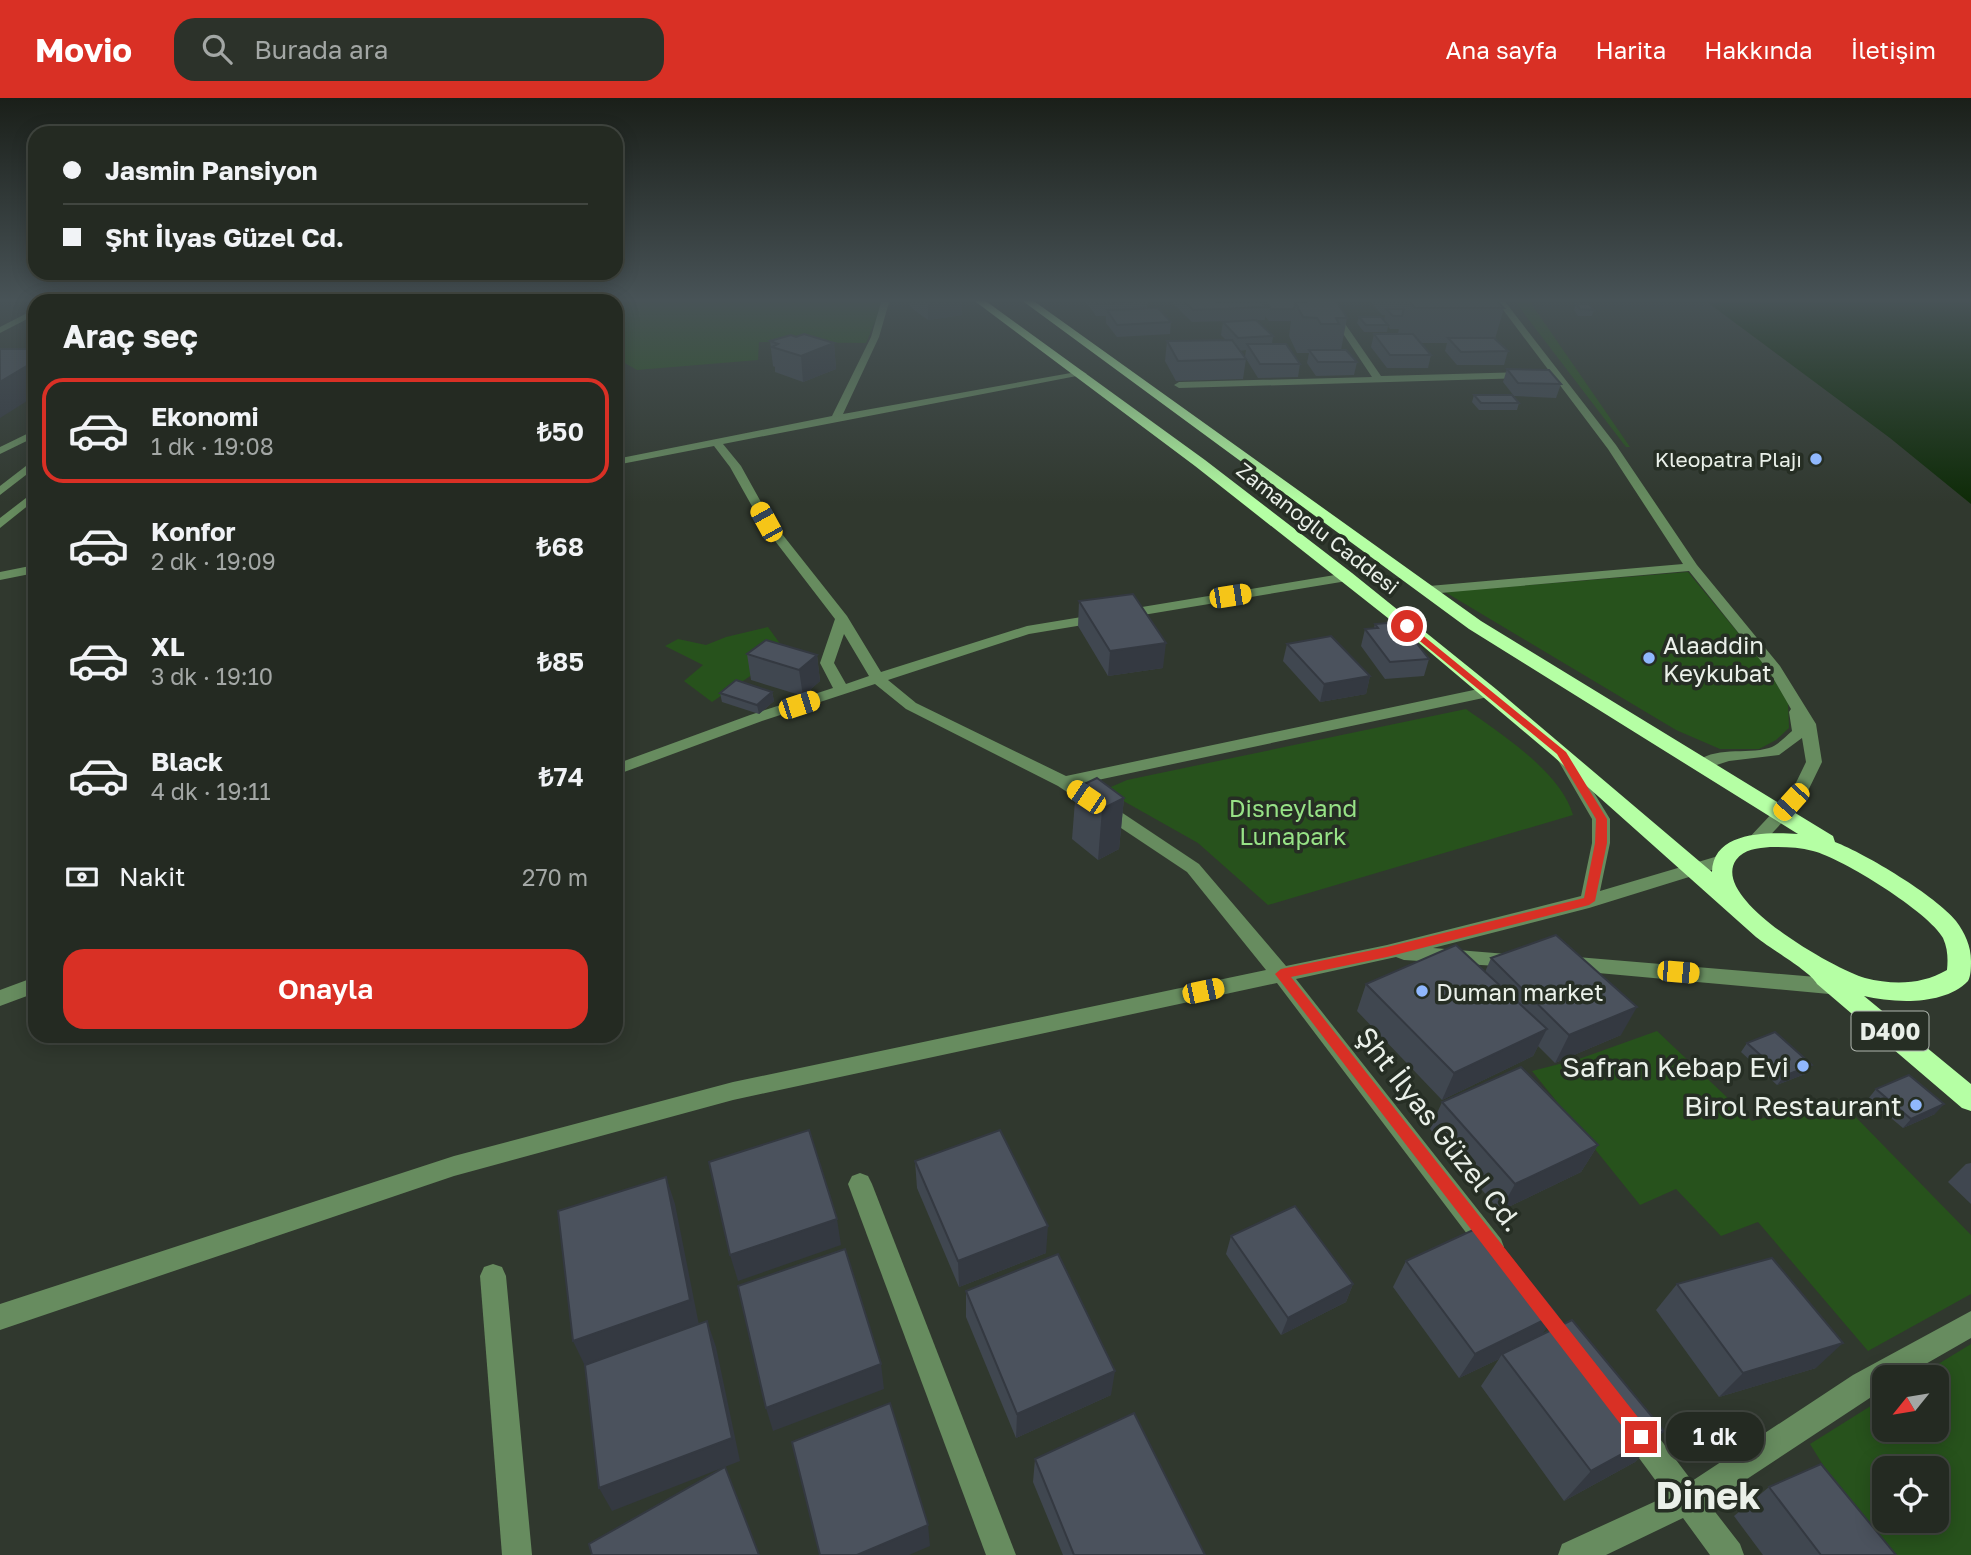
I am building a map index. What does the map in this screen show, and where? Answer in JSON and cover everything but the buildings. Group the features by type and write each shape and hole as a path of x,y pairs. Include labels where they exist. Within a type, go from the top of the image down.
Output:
{"highway":[{"name":"Zamanoğlu Caddesi","path":"1072,367 1346,577 1561,752 1749,917 1809,963"},
{"name":"Zamanoğlu Caddesi","path":"1119,367 1475,625 1871,869"},
{"path":"1749,917 1731,896 1723,877 1725,860 1736,848 1756,840 1782,839 1812,843 1844,853 1934,912 1971,940"},
{"path":"1809,963 1844,980 1881,990 1915,993 1942,988 1959,975 1962,956 1954,935 1934,912"},
{"name":"D400","path":"1809,963 1971,1100"}],"street":[{"path":"836,418 861,367"},
{"path":"1370,367 1378,379"},
{"path":"1552,367 1612,447 1692,567 1774,669 1808,724 1814,762 1798,795 1756,840"},
{"path":"623,461 836,418 1082,374"},
{"path":"1179,385 1557,374"},
{"path":"0,452 28,437"},
{"name":"Şht İlyas Güzel Cd.","path":"717,443 735,466 766,522 842,619 878,679 911,706 1064,782 1193,868 1281,974 1504,1262"},
{"path":"0,492 28,468"},
{"path":"0,524 28,500"},
{"path":"1429,590 1692,567"},
{"path":"0,576 28,570"},
{"path":"623,767 756,719 1027,630 1346,577"},
{"path":"842,619 827,663 842,691"},
{"path":"1064,782 1488,692"},
{"path":"1701,765 1728,756 1769,755 1787,745 1800,732 1796,705"},
{"path":"1561,752 1601,819 1601,843 1589,901"},
{"path":"0,1317 467,1162 733,1091 1387,952 1589,901 1725,860"},
{"path":"1387,952 1539,961 1881,990"},
{"path":"0,998 28,988"},
{"path":"859,1184 1001,1555"},
{"path":"494,1276 517,1555"},
{"path":"1573,1555 1690,1500 1864,1385 1971,1324"},
{"path":"1623,1413 1729,1555"}],"green space":[{"path":"632,367 673,367 637,370"},
{"path":"1565,367 1575,367 1630,447 1626,447"},
{"path":"1688,572 1767,668 1788,703 1789,728 1776,740 1759,749 1720,749 1676,730 1445,592"},
{"path":"768,627 786,652 712,702 684,681 703,665 665,646 678,639 706,645 726,637"},
{"name":"Disneyland Lunapark","path":"1466,709 1512,742 1543,769 1566,799 1573,815 1268,905 1198,843 1104,790 1127,780"},
{"path":"1657,1031 1752,1121 1838,1099 1971,1235 1971,1294 1868,1351 1758,1222 1721,1236 1676,1189 1640,1205 1532,1071 1579,1059"},
{"path":"1971,1344 1971,1555 1879,1555 1810,1444 1872,1405 1872,1442 1950,1442 1950,1365 1937,1365"}],"shaded area":[{"path":"1794,367 1971,367 1971,504 1890,438"}],"place":[{"name":"Kleopatra Plajı","path":"1816,459"},
{"name":"Alaaddin Keykubat","path":"1649,658"},
{"name":"Duman market","path":"1422,991"},
{"name":"Safran Kebap Evi","path":"1803,1066"},
{"name":"Birol Restaurant","path":"1916,1105"}],"district":[{"name":"Dinek","path":"1708,1494"}],"route":[{"path":"1407,626 1561,752 1601,819 1601,843 1589,901 1387,952 1281,974 1641,1437"}]}
